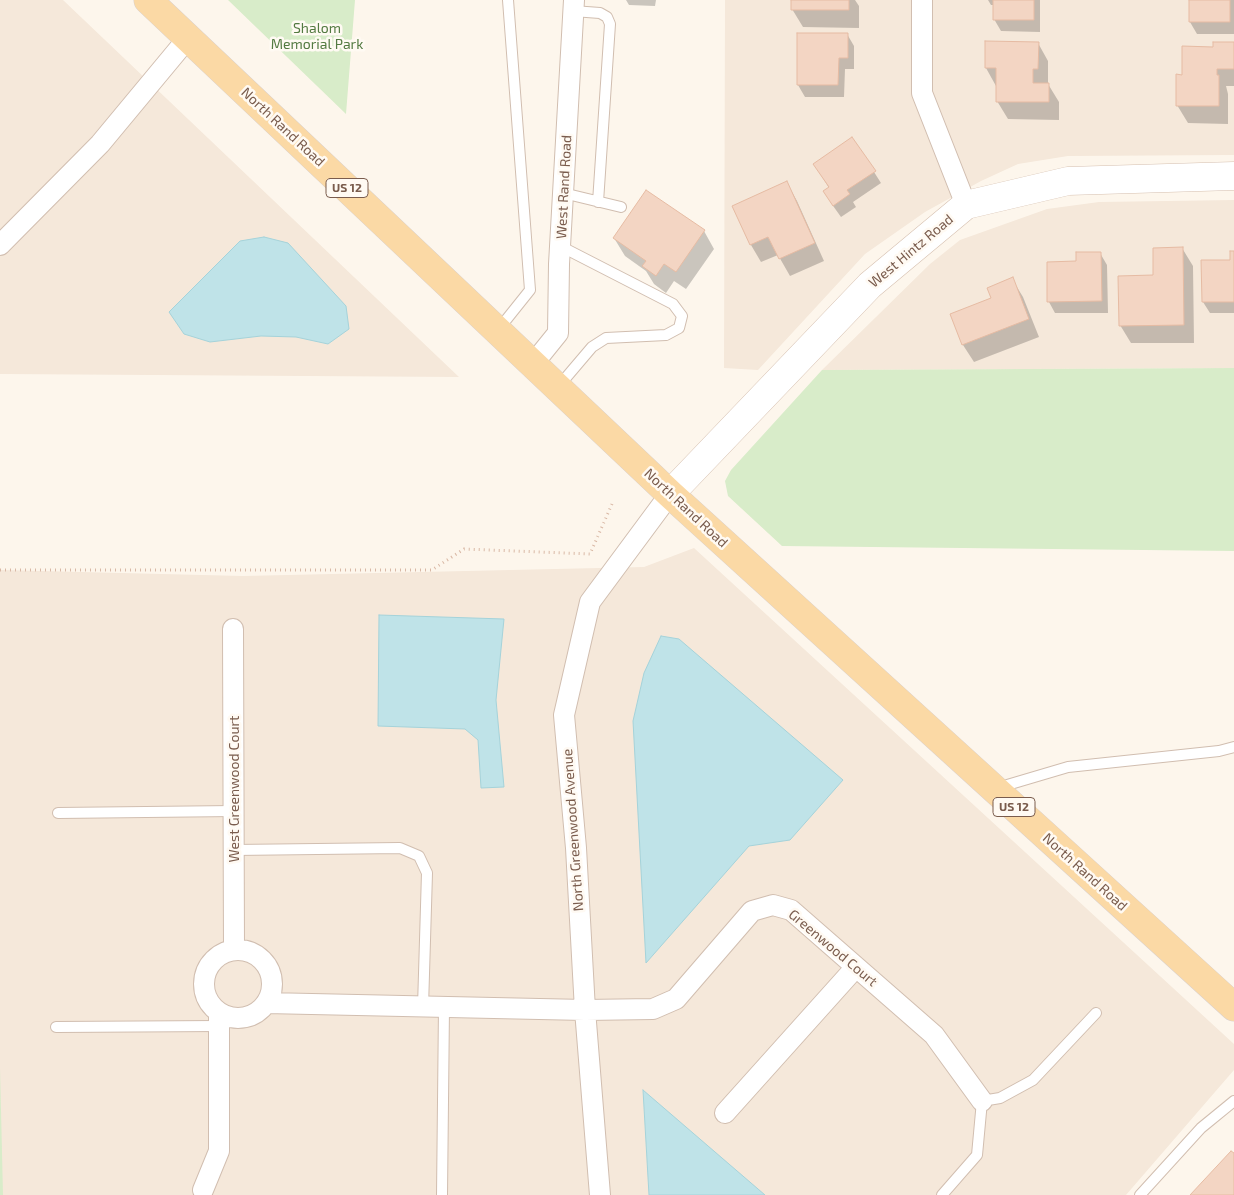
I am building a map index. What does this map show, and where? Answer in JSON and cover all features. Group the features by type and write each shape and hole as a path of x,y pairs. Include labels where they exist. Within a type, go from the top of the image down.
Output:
{"main road":[{"name":"North Rand Road","path":"148,0 670,494 1234,1007"}],"street":[{"path":"922,0 922,93 966,205"},
{"name":"West Rand Road","path":"533,364 558,333 560,246 574,6"},
{"path":"0,245 100,144 188,38"},
{"name":"West Hintz Road","path":"670,494 870,286 966,205 1068,181 1234,176"},
{"name":"North Greenwood Avenue","path":"600,1195 585,1010 576,848 564,715 590,602 670,494"},
{"name":"West Greenwood Court","path":"233,629 234,949"},
{"name":"Greenwood Court","path":"585,1010 653,1009 676,998 752,911 773,905 791,910 934,1035 982,1101"},
{"path":"203,1190 220,1151 220,1020 207,1000 203,980 207,968 214,958 222,952 243,949 255,953 264,961 270,971 272,984 270,996 258,1012 244,1017 220,1020"},
{"path":"725,1113 856,967"},
{"path":"266,1003 585,1010"}],"lane":[{"path":"498,331 530,290 508,0"},
{"path":"574,6 600,13 607,17 610,24 598,202"},
{"path":"563,193 621,207"},
{"path":"558,388 592,347 606,338 666,335 679,328 682,316 674,304 560,246"},
{"path":"994,789 1068,767 1219,751 1234,747"},
{"path":"58,813 234,811"},
{"path":"234,850 400,848 418,856 427,873 423,1007"},
{"path":"442,1195 444,1007"},
{"path":"942,1195 977,1155 982,1101 1000,1098 1033,1080 1096,1013"},
{"path":"56,1027 220,1020"},
{"path":"1140,1195 1201,1128 1234,1101"}],"path":[{"path":"0,570 432,570 464,549 590,554 612,504"}],"shaded area":[{"path":"0,0 63,0 459,377 0,374"},
{"path":"725,0 1234,0 1234,155 1068,156 1018,164 981,181 925,212 865,254 758,370 724,368"},
{"path":"1234,200 1234,368 822,370 930,264 960,240 1047,209 1099,202"},
{"path":"694,548 1234,1044 1234,1070 1126,1195 2,1195 0,1093 0,570 243,576 644,567"}],"green space":[{"name":"Shalom Memorial Park","path":"228,0 355,0 346,114"},
{"path":"1234,368 1234,551 782,546 728,496 725,481 731,470 822,370"},
{"path":"0,1068 3,1195 0,1195"}],"water":[{"path":"264,237 288,243 346,306 349,329 328,344 296,337 261,336 210,342 184,334 169,312 240,241"},
{"path":"379,615 504,619 496,700 504,787 481,788 478,740 465,729 378,726"},
{"path":"661,636 679,639 843,780 790,840 749,846 646,963 633,721 644,673"},
{"path":"643,1090 765,1195 649,1195"}],"building":[{"path":"791,0 849,0 849,10 791,10"},
{"path":"993,0 1034,0 1034,20 993,20"},
{"path":"1189,0 1230,0 1230,22 1189,22"},
{"path":"797,33 848,33 848,58 839,58 838,85 797,85"},
{"path":"985,41 1039,42 1038,69 1033,69 1033,83 1049,83 1049,102 996,102 996,68 985,68"},
{"path":"1213,42 1234,42 1234,69 1217,69 1217,75 1219,75 1219,106 1176,106 1176,74 1182,75 1182,46 1213,47"},
{"path":"852,137 876,171 847,190 850,194 833,206 823,191 829,187 813,164"},
{"path":"787,181 815,243 779,259 768,237 750,245 732,206"},
{"path":"646,190 705,230 676,272 664,264 656,276 642,266 646,261 613,238"},
{"path":"1183,247 1184,325 1119,326 1118,276 1153,275 1153,248"},
{"path":"1230,251 1234,251 1234,302 1202,302 1201,260 1230,260"},
{"path":"1076,252 1101,252 1102,301 1047,302 1047,262 1076,261"},
{"path":"1013,277 1029,319 962,345 950,314 991,298 987,288"},
{"path":"1231,1151 1234,1153 1234,1195 1190,1195"}]}
